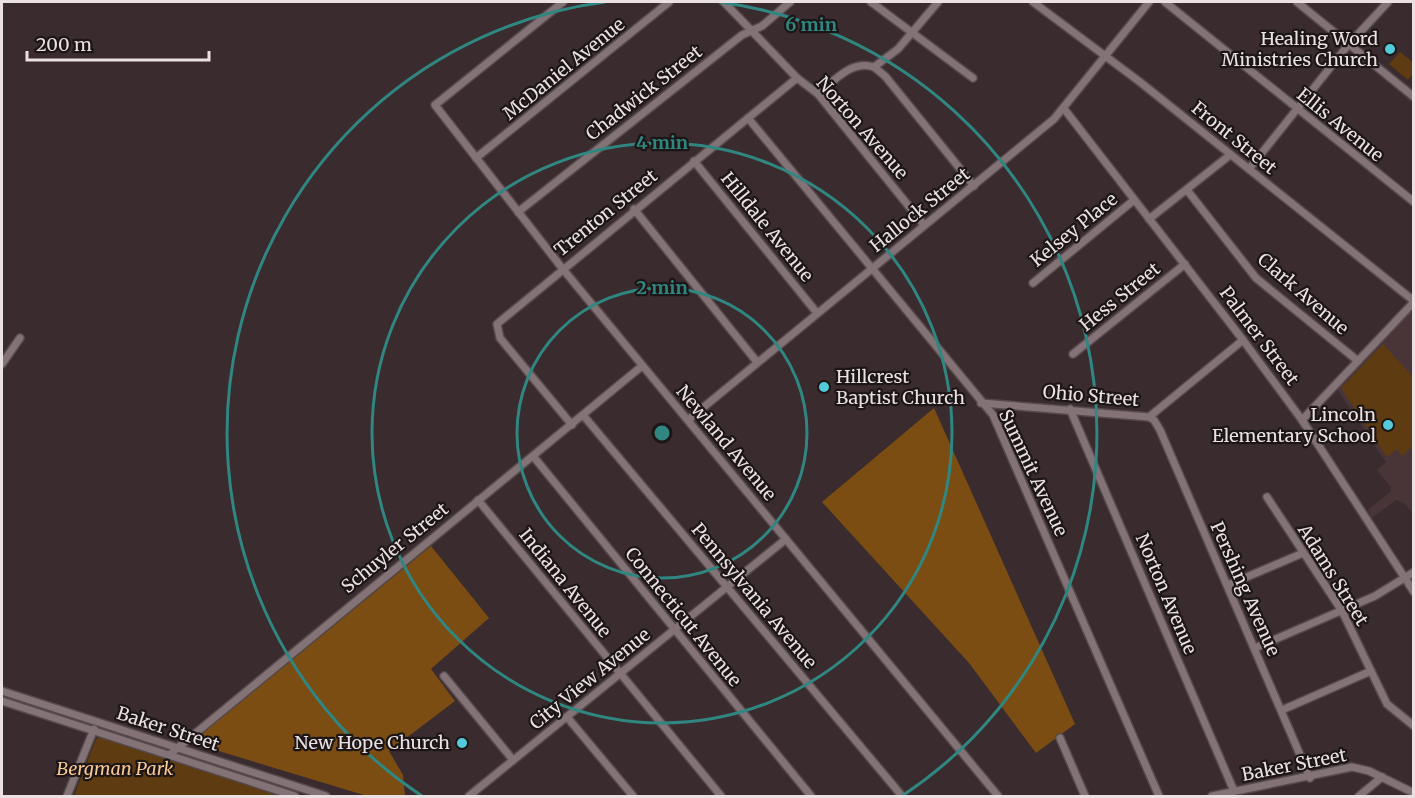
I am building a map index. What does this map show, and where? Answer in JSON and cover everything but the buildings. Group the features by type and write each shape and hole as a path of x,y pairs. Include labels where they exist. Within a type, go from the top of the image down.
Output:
{"street":[{"name":"Newland Avenue","path":"563,2 435,105 562,268 998,796"},
{"name":"McDaniel Avenue","path":"476,158 669,2"},
{"name":"Norton Avenue","path":"724,2 797,78 818,94 924,225"},
{"name":"Chadwick Street","path":"518,212 750,31 762,26 790,2"},
{"path":"871,2 912,34 920,36 973,78"},
{"path":"874,67 887,59 912,34 938,2"},
{"name":"Front Street","path":"1034,2 1230,154 1413,302"},
{"path":"1138,2 1147,4"},
{"name":"Ellis Avenue","path":"1165,2 1413,202"},
{"path":"1297,2 1413,97"},
{"path":"1249,170 1349,44 1388,2"},
{"name":"Hallock Street","path":"688,420 1065,110 1147,4"},
{"path":"818,94 856,65 874,67 885,76 974,186"},
{"name":"Trenton Street","path":"572,425 517,360 496,329 503,317 797,78"},
{"path":"1407,91 1413,85"},
{"name":"Palmer Street","path":"1065,110 1302,420 1407,578 1413,592"},
{"name":"Summit Avenue","path":"748,118 993,415 1159,796"},
{"path":"1149,219 1230,154"},
{"name":"Hilldale Avenue","path":"694,161 817,313"},
{"name":"Clark Avenue","path":"1187,190 1256,278 1358,361"},
{"name":"Kelsey Place","path":"1033,283 1134,200"},
{"path":"634,209 757,362"},
{"name":"Hess Street","path":"1073,354 1185,264"},
{"path":"1302,420 1413,302"},
{"path":"2,364 20,338"},
{"name":"Ohio Street","path":"981,403 1149,417 1243,340"},
{"name":"Schuyler Street","path":"169,756 642,366"},
{"name":"Norton Avenue","path":"1070,409 1234,791"},
{"name":"Pennsylvania Avenue","path":"583,415 902,796"},
{"name":"Pershing Avenue","path":"1149,417 1154,420 1160,430 1310,778"},
{"name":"Connecticut Avenue","path":"533,456 811,796"},
{"name":"Adams Street","path":"1267,497 1342,610 1387,704 1413,726"},
{"name":"Indiana Avenue","path":"478,500 721,796"},
{"name":"City View Avenue","path":"469,796 786,539"},
{"path":"1228,585 1303,553"},
{"path":"1255,648 1375,596 1407,578 1413,572"},
{"path":"1282,710 1371,670"},
{"path":"444,676 513,760"},
{"name":"Baker Street","path":"2,692 169,756 295,796"},
{"name":"Baker Street","path":"2,701 94,728 102,723 326,796"},
{"path":"567,717 633,796"},
{"path":"67,796 94,728"},
{"path":"1060,738 1085,796"},
{"name":"Baker Street","path":"1212,796 1310,778 1352,767 1383,777 1413,793"},
{"path":"1359,796 1383,777"}],"shaded area":[{"name":"Lincoln Elementary School","path":"1413,308 1413,513 1404,503 1396,500 1372,518 1368,510 1391,491 1391,487 1377,470 1386,462 1337,389"},
{"path":"934,408 1075,724 1036,753 969,663 822,502"},
{"path":"431,546 489,618 431,669 455,701 389,751 403,775 405,796 367,796 202,746 199,736"}],"green space":[{"path":"1400,52 1413,62 1413,74 1408,80 1389,64"},
{"name":"Lincoln Elementary School","path":"1383,344 1413,377 1413,446 1402,456 1397,449 1387,457 1357,412 1359,410 1356,411 1341,388"},
{"name":"Bergman Park","path":"101,736 288,796 74,796 96,739"}],"place":[{"name":"Healing Word Ministries Church","path":"1390,49"},
{"name":"Hillcrest Baptist Church","path":"824,387"},
{"name":"Lincoln Elementary School","path":"1388,425"},
{"name":"New Hope Church","path":"462,743"}]}
